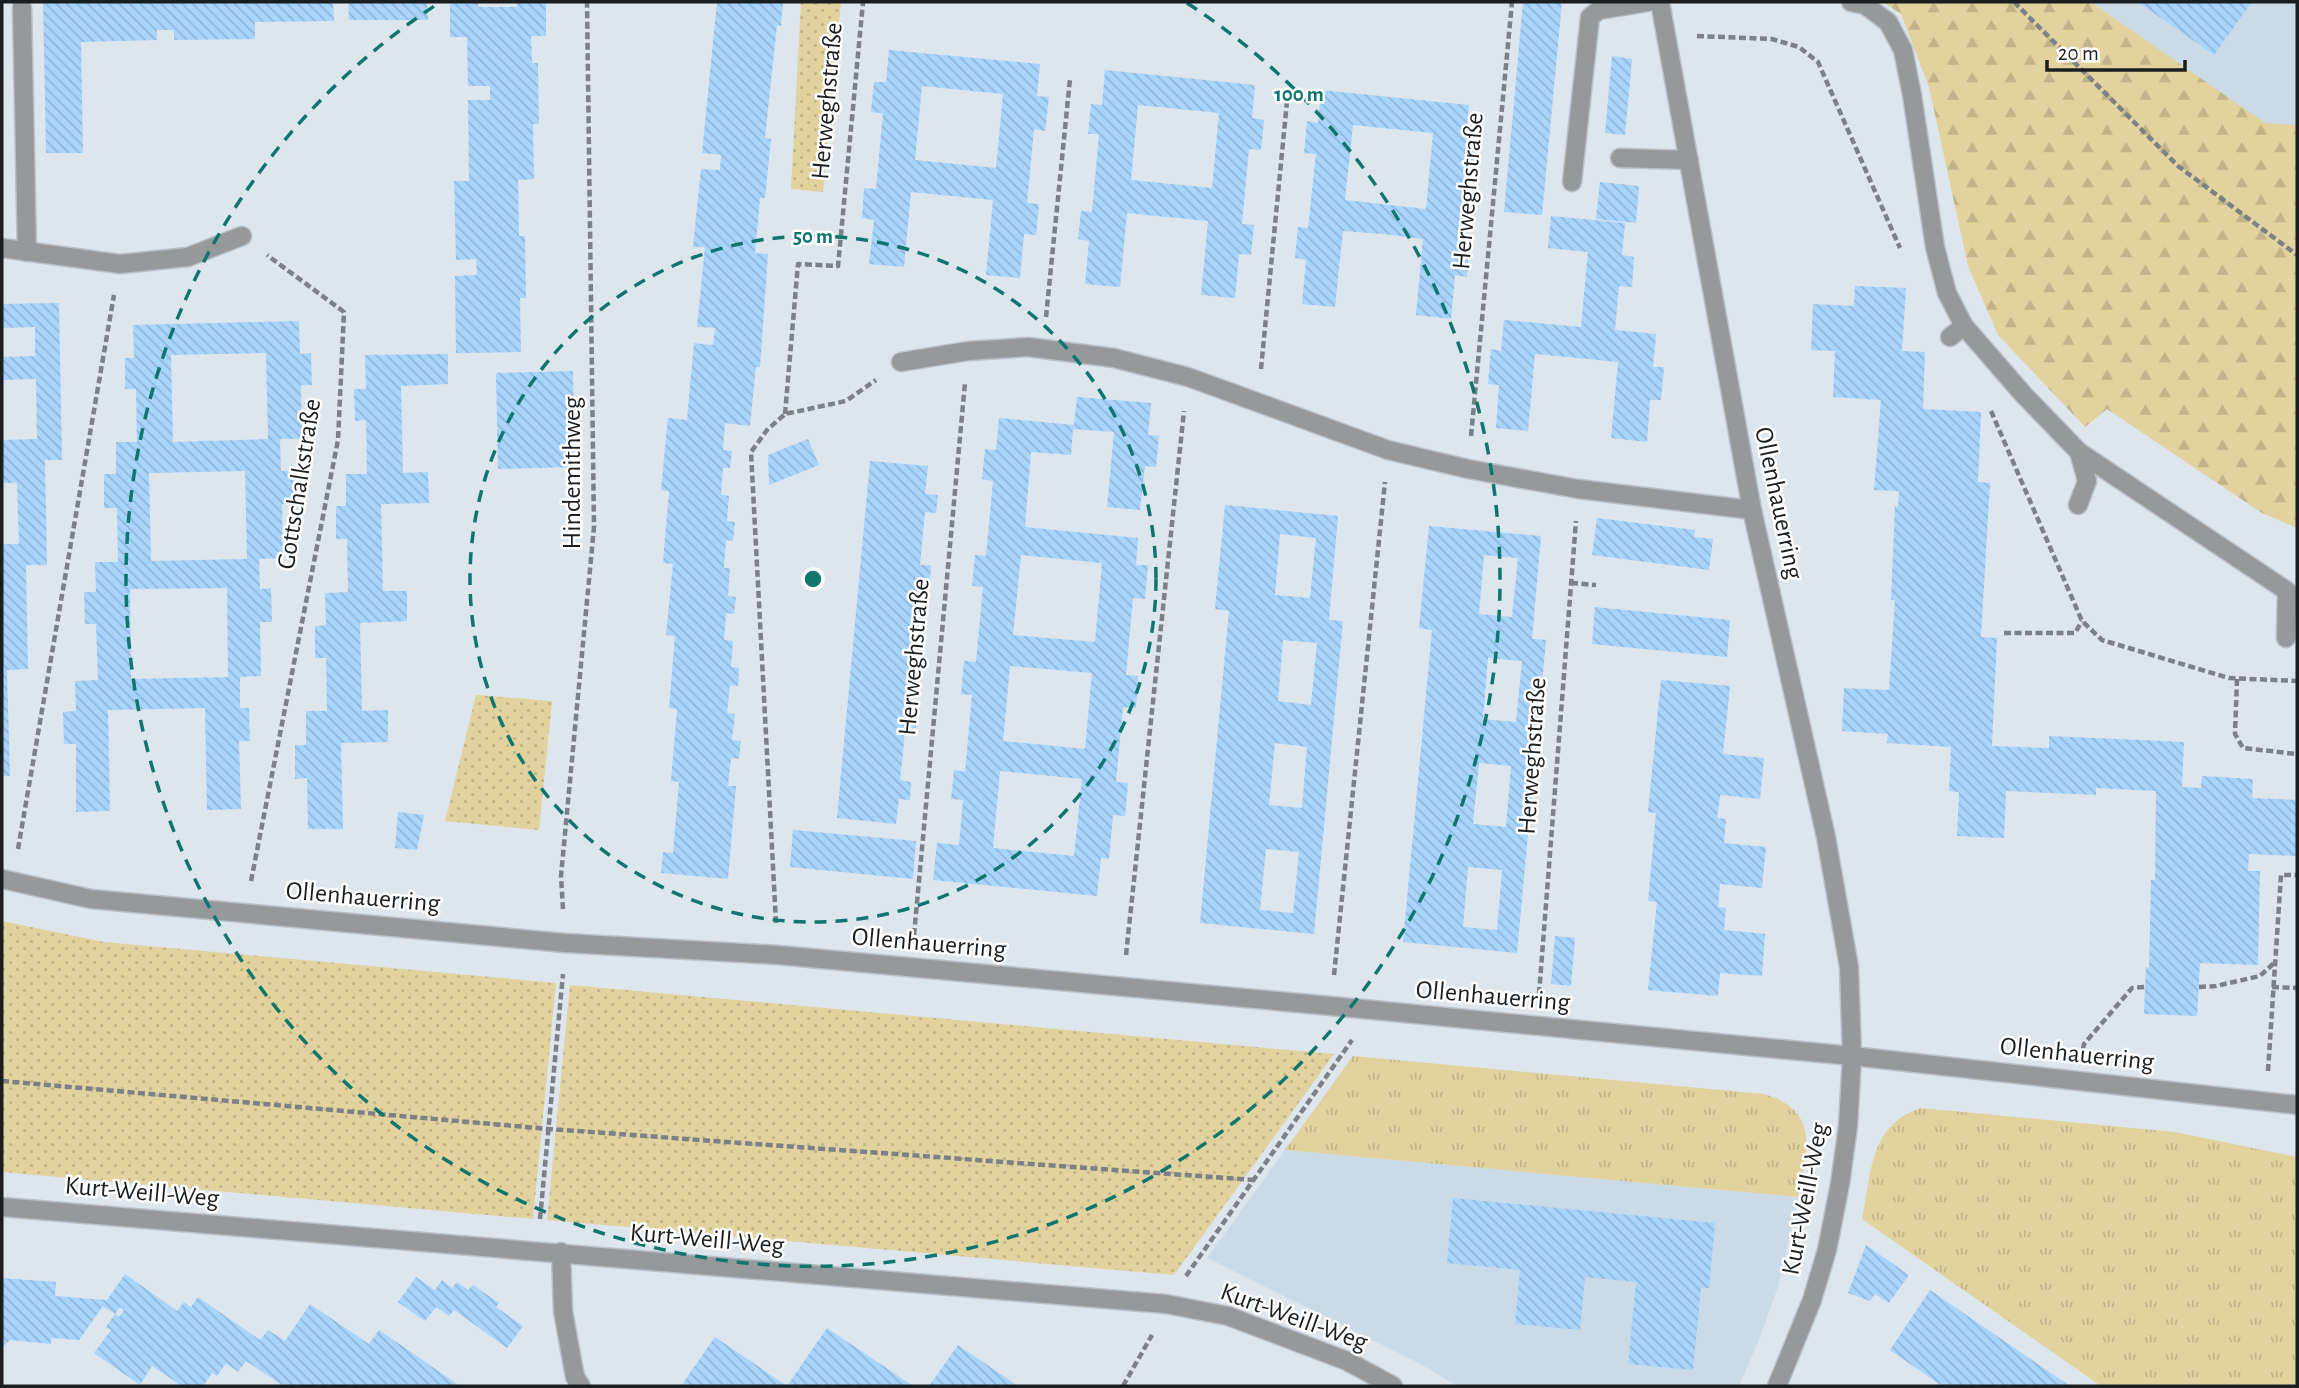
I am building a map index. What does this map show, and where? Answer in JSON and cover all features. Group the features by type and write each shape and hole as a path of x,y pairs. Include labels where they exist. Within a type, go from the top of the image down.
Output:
{"street":[{"path":"1572,182 1590,18 1599,10 1648,2"},
{"name":"Ollenhauerring","path":"1660,2 1752,510 1826,837 1849,967 1852,1056"},
{"path":"1851,2 1865,5 1888,22 1903,50 1935,247 1957,332 2079,452 2287,591 2286,638"},
{"path":"22,8 27,252"},
{"path":"1619,158 1689,160"},
{"path":"2,248 120,264 188,257 242,236"},
{"path":"901,362 968,351 1028,347 1114,358 1188,377 1388,450 1468,469 1578,489 1752,510"},
{"path":"2078,505 2087,481 2079,452"},
{"name":"Ollenhauerring","path":"7,880 91,899 565,943 778,955 1331,1006 1852,1056 2297,1105"},
{"name":"Kurt-Weill-Weg","path":"1777,1386 1812,1300 1827,1250 1843,1160 1852,1056"},
{"name":"Kurt-Weill-Weg","path":"2,1207 1166,1304 1228,1316 1347,1361 1392,1386"},
{"path":"561,1252 563,1311 575,1377 581,1386"}],"path":[{"name":"Hindemithweg","path":"537,1250 565,943 561,876 594,527 587,2"},
{"name":"Herweghstraße","path":"785,414 798,264 838,266 863,2"},
{"name":"Herweghstraße","path":"1468,469 1512,2"},
{"path":"2014,2 2178,166 2297,255"},
{"path":"1666,35 1772,39 1799,47 1818,62"},
{"path":"1043,349 1070,79"},
{"path":"1258,403 1288,91"},
{"name":"Gottschalkstraße","path":"242,236 344,312 338,440 244,912"},
{"path":"7,880 120,264"},
{"name":"Herweghstraße","path":"911,967 968,351"},
{"path":"778,955 751,452 767,430 785,414 846,401 901,362"},
{"path":"1122,987 1188,377"},
{"path":"1331,1006 1388,450"},
{"name":"Herweghstraße","path":"1537,1026 1578,489"},
{"path":"1571,583 1596,584"},
{"path":"2004,634 2076,633 2082,621"},
{"path":"2297,681 2237,678 2235,734 2243,748 2297,754"},
{"path":"2267,1102 2281,875 2297,875"},
{"path":"2199,986 2216,986 2260,976 2274,963"},
{"path":"2077,1081 2084,1044 2132,988 2145,987"},
{"path":"2272,987 2297,988"},
{"path":"1166,1304 1373,1011"},
{"path":"2,1081 549,1129 1253,1180"},
{"path":"1123,1386 1146,1350"}],"shaded area":[{"path":"2091,2 2297,2 2297,145 2265,123"},
{"path":"1285,1150 1798,1197 1778,1287 1739,1386 1457,1386 1419,1363 1207,1258"}],"green space":[{"path":"801,2 841,2 823,192 791,189"},
{"path":"1883,2 2091,2 2265,123 2297,125 2297,528 2262,513 2107,409 2085,427 1998,335 1968,266 1929,87 1901,14"},
{"path":"476,695 552,701 539,830 445,821"},
{"path":"2,921 104,942 556,983 533,1219 2,1172"},
{"path":"570,985 1334,1054 1174,1275 547,1220"},
{"path":"1353,1056 1764,1094 1782,1101 1795,1111 1802,1122 1806,1149 1798,1197 1285,1150"},
{"path":"1921,1108 2175,1132 2297,1157 2297,1386 2101,1386 1862,1219 1871,1168 1882,1138 1891,1126 1904,1116"}],"building":[{"path":"43,2 333,2 334,21 255,22 255,39 174,40 174,30 157,30 157,40 81,42 83,153 46,153"},
{"path":"348,2 427,2 428,20 349,20"},
{"path":"450,2 478,2 478,7 517,7 517,2 546,2 546,36 531,36 532,63 538,63 539,124 533,124 534,179 518,180 519,236 525,236 526,298 520,298 521,352 456,353 455,276 477,275 476,259 456,260 454,181 469,181 468,100 490,100 490,86 468,86 467,37 450,37"},
{"path":"717,2 783,2 781,26 777,25 765,138 771,139 765,198 760,198 755,253 768,254 760,367 756,367 750,426 725,423 723,450 732,451 730,468 723,468 721,495 729,496 727,521 735,522 733,541 726,540 724,568 730,568 728,596 736,597 734,614 726,613 724,640 733,641 731,667 739,668 738,686 730,685 727,713 735,714 732,740 741,741 739,759 731,758 728,786 736,786 728,879 661,873 663,852 673,853 679,782 671,781 677,709 669,708 675,636 666,635 673,564 663,563 669,491 661,490 668,418 687,420 694,343 713,345 715,328 697,327 705,247 693,247 701,169 720,170 721,155 702,153"},
{"path":"1523,2 1562,2 1542,215 1504,212"},
{"path":"2138,2 2252,2 2214,55"},
{"path":"889,50 1040,64 1037,96 1049,97 1045,131 1034,129 1027,203 1039,204 1036,235 1024,234 1020,278 986,275 993,200 911,192 904,267 869,264 874,220 862,218 864,188 876,189 883,113 871,112 874,82 886,82","holes":["922,86 1003,94 996,168 915,160"]},
{"path":"1612,56 1632,59 1625,135 1605,133"},
{"path":"1105,70 1255,85 1252,118 1264,120 1261,150 1249,149 1242,224 1254,225 1251,255 1239,254 1235,298 1201,295 1208,221 1127,213 1120,287 1085,284 1089,241 1078,239 1081,211 1092,212 1099,134 1088,134 1091,104 1102,105","holes":["1138,105 1219,113 1212,188 1131,180"]},
{"path":"1321,90 1469,105 1466,137 1480,138 1476,170 1465,169 1457,244 1469,244 1467,277 1455,275 1451,319 1416,315 1423,239 1383,234 1343,231 1335,307 1302,304 1306,260 1295,258 1298,227 1308,228 1316,154 1304,153 1307,121 1318,123","holes":["1353,125 1433,133 1426,209 1345,200"]},
{"path":"1600,182 1639,186 1636,223 1596,219"},
{"path":"1551,216 1625,223 1622,255 1634,257 1632,287 1619,286 1615,330 1656,334 1653,367 1664,367 1661,400 1650,400 1647,442 1611,438 1618,362 1535,354 1528,431 1496,428 1499,385 1488,384 1491,349 1501,351 1504,320 1581,327 1588,252 1548,248"},
{"path":"1855,286 1906,288 1902,351 1925,352 1923,409 1981,412 1978,482 1990,483 1981,637 1997,638 1992,746 2049,748 2049,736 2184,742 2182,787 2201,788 2202,776 2253,779 2252,798 2297,800 2297,856 2249,854 2248,871 2260,871 2258,965 2200,963 2197,1016 2144,1014 2146,967 2149,968 2151,880 2155,880 2156,791 2096,788 2096,795 2006,791 2004,838 1957,836 1959,792 1949,791 1951,747 1887,743 1888,734 1842,731 1844,688 1889,690 1895,600 1891,600 1895,506 1898,507 1899,491 1874,490 1881,400 1833,397 1835,351 1811,350 1813,304 1854,306"},
{"path":"59,303 62,460 45,460 47,565 26,565 28,669 7,670 10,776 2,776 2,544 19,544 17,483 2,483 2,440 37,439 36,379 2,380 2,357 35,356 35,327 2,328 2,304"},
{"path":"299,321 300,354 311,353 312,385 301,385 302,439 280,439 281,471 293,471 293,504 282,504 283,558 259,559 260,589 271,588 272,622 260,622 261,676 240,677 240,708 249,708 250,741 239,741 241,809 207,810 205,708 108,710 110,811 76,812 76,744 64,744 63,712 76,711 75,681 98,680 96,624 85,624 84,592 96,592 95,562 118,562 117,508 104,508 104,474 116,474 116,442 137,442 136,389 125,389 125,358 134,358 133,325","holes":["266,353 268,439 173,442 171,355","245,471 247,559 151,561 149,473","227,588 228,677 131,679 130,589"]},
{"path":"448,354 448,384 401,386 403,473 428,472 429,503 381,504 383,591 407,591 407,621 360,623 362,711 388,710 388,742 341,743 343,829 308,829 307,778 295,779 295,745 306,745 306,711 327,711 326,658 315,658 315,626 326,625 325,593 348,592 347,539 336,539 336,506 346,506 346,474 367,474 366,420 355,421 354,389 366,389 365,355"},
{"path":"573,371 575,467 498,469 496,373"},
{"path":"1077,397 1151,403 1148,435 1159,436 1156,467 1145,466 1140,510 1107,507 1114,432 1073,429 1071,455 1031,452 1025,527 1138,538 1136,565 1148,565 1145,599 1133,598 1126,675 1138,676 1136,708 1123,707 1116,782 1128,783 1125,816 1113,815 1109,859 1101,858 1097,896 933,880 937,843 959,845 963,800 951,799 954,770 965,772 972,695 961,694 964,661 976,662 983,587 972,586 975,555 986,556 993,481 982,479 985,449 996,450 999,418 1074,425","holes":["1021,555 1102,563 1095,642 1013,635","1010,666 1092,673 1085,749 1003,741","1000,771 1082,779 1074,856 993,848"]},
{"path":"808,439 819,465 769,485 768,455"},
{"path":"870,461 928,466 925,494 938,495 936,513 925,512 920,565 931,565 930,584 918,583 914,636 925,638 923,655 912,654 907,708 918,709 916,728 905,727 900,780 911,782 910,800 899,799 896,824 837,818"},
{"path":"1225,505 1338,516 1329,620 1343,621 1314,934 1200,923 1229,611 1215,609","holes":["1280,534 1316,538 1310,598 1275,595","1283,640 1317,643 1311,705 1278,701","1275,743 1307,747 1302,808 1269,805","1266,849 1299,852 1293,913 1260,910"]},
{"path":"1597,518 1695,530 1694,537 1713,539 1709,570 1592,555"},
{"path":"1429,526 1541,536 1532,639 1546,640 1517,953 1403,942 1432,630 1419,628","holes":["1484,555 1518,558 1512,617 1479,614","1488,658 1522,661 1516,722 1483,719","1479,763 1511,766 1506,827 1473,824","1468,867 1502,870 1497,930 1463,927"]},
{"path":"1595,607 1730,620 1727,657 1592,644"},
{"path":"1661,680 1730,686 1723,754 1764,758 1760,799 1720,795 1717,818 1726,819 1724,843 1766,847 1762,888 1720,884 1718,907 1726,908 1724,930 1765,934 1762,976 1720,973 1718,996 1648,990 1657,902 1648,901 1656,813 1648,812"},
{"path":"398,812 424,815 417,850 395,848"},
{"path":"793,830 916,841 913,879 790,867"},
{"path":"1555,936 1575,938 1571,986 1551,984"},
{"path":"1453,1198 1715,1223 1709,1288 1701,1288 1693,1370 1628,1364 1636,1282 1585,1277 1580,1330 1515,1324 1520,1270 1447,1263"},
{"path":"1866,1245 1909,1275 1889,1303 1875,1294 1870,1301 1848,1293"},
{"path":"125,1274 177,1311 184,1302 191,1307 198,1297 260,1340 268,1330 285,1341 310,1304 369,1344 379,1330 460,1386 284,1386 246,1361 238,1372 226,1363 217,1376 212,1373 203,1386 182,1386 152,1366 140,1385 94,1353 111,1330 106,1327 115,1314 103,1306 79,1340 51,1338 51,1344 10,1340 2,1348 2,1278 56,1282 55,1296 107,1300","holes":["120,1307 124,1310 119,1317 115,1314"]},
{"path":"416,1277 435,1290 442,1280 452,1288 457,1282 468,1290 473,1285 499,1303 496,1307 523,1326 507,1348 454,1310 449,1316 436,1307 425,1321 398,1302"},
{"path":"1930,1290 2070,1386 1942,1386 1890,1350"},
{"path":"827,1328 913,1386 787,1386"},
{"path":"715,1337 787,1386 681,1386"},
{"path":"958,1345 1018,1386 929,1386"}]}
